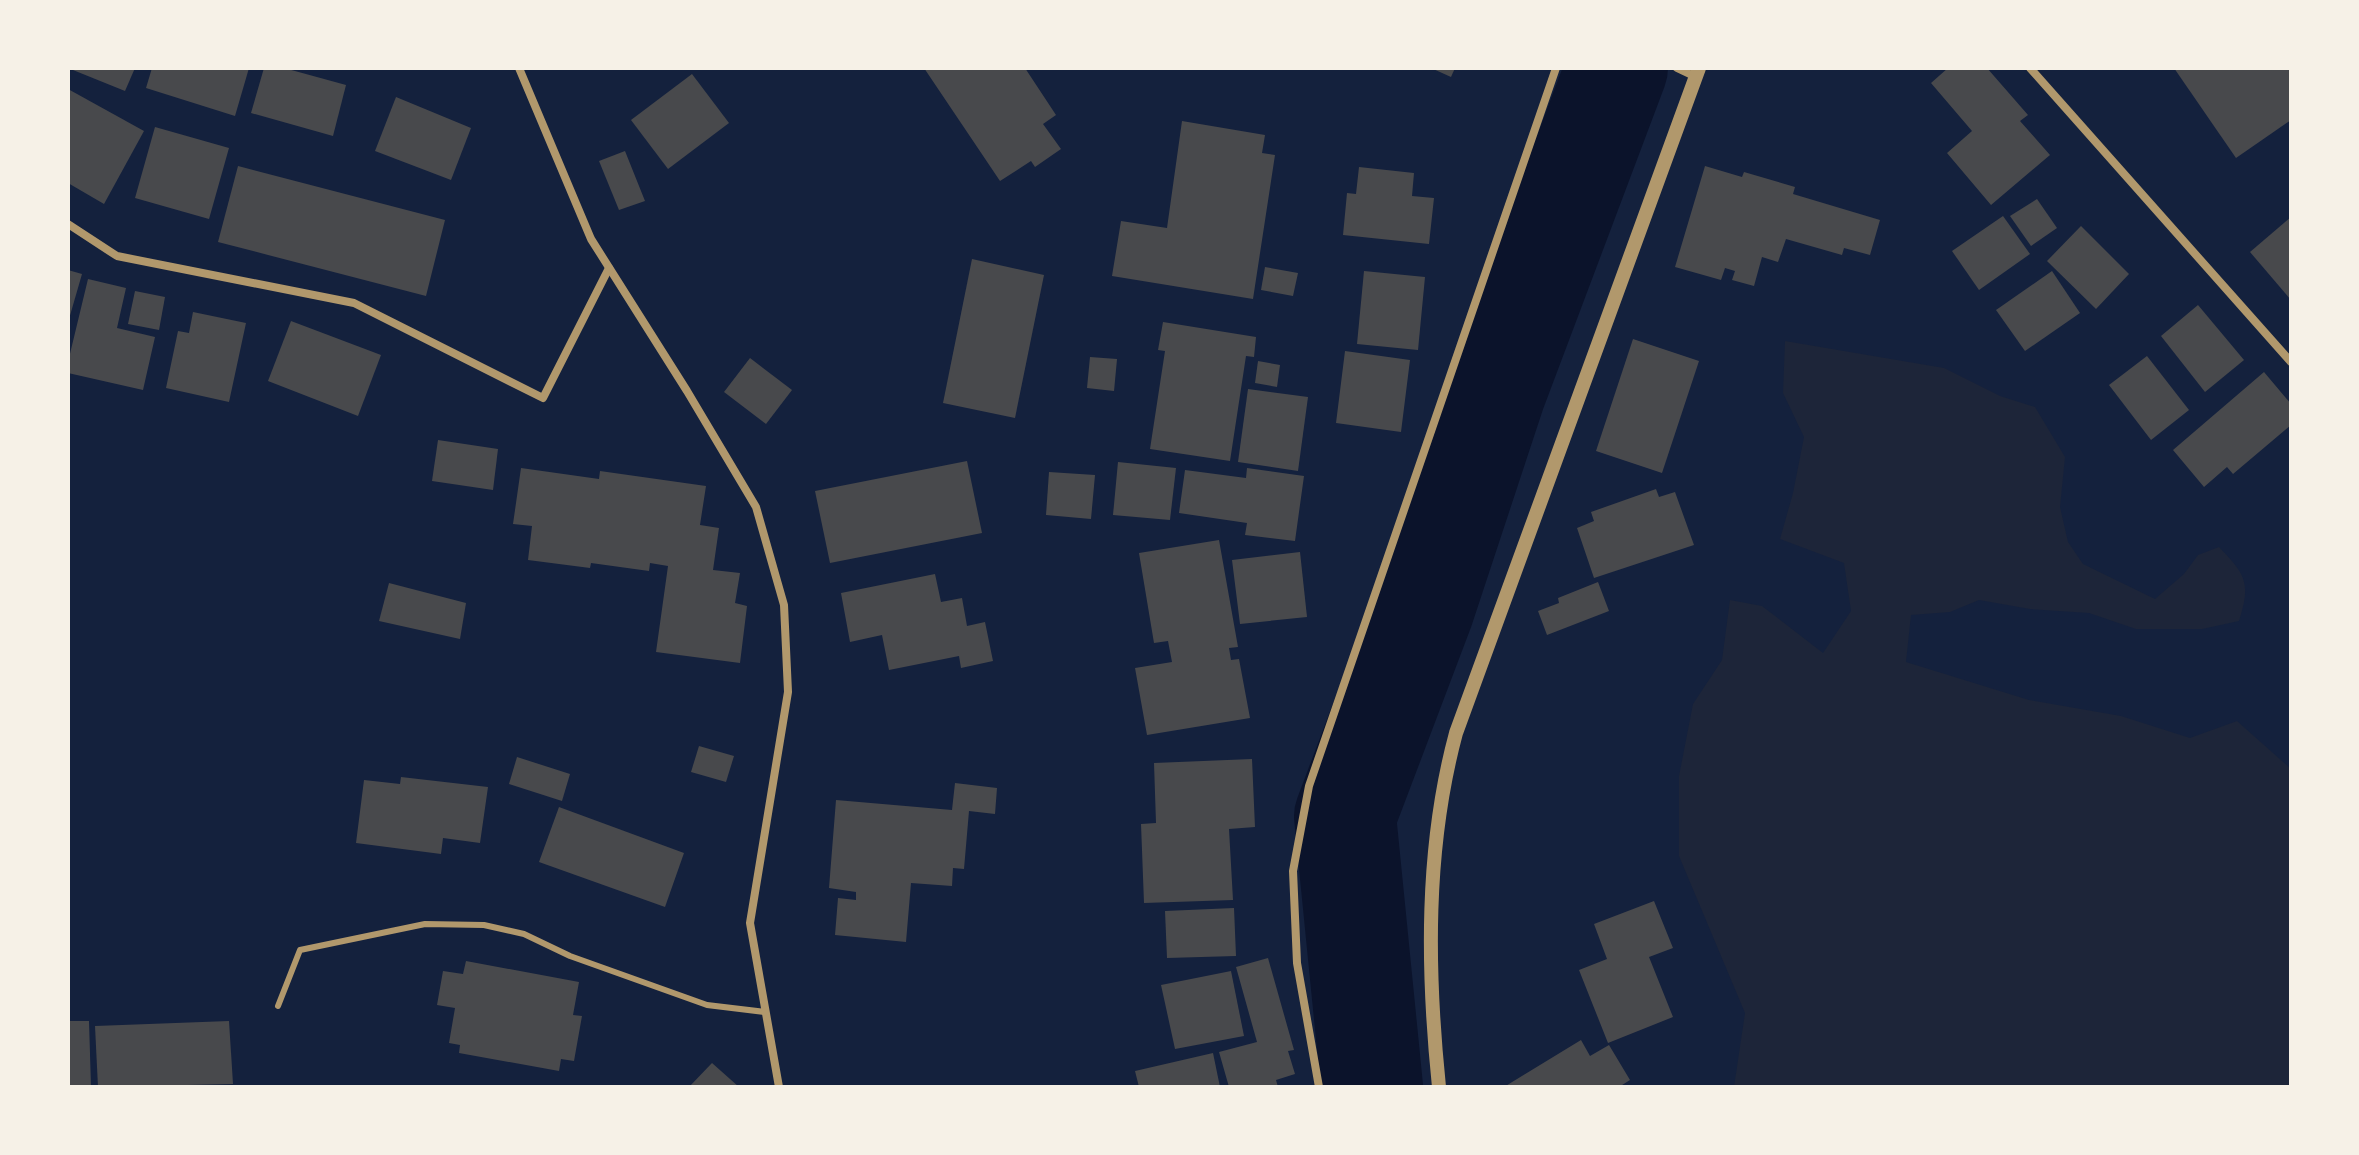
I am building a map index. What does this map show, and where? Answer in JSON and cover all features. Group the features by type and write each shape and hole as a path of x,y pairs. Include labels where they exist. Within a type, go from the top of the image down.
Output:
{"street":[{"path":"519,68 591,239 756,507 784,605 788,692 750,923 779,1087"},
{"path":"1319,1087 1297,963 1293,871 1309,786 1556,68"},
{"path":"1439,1087 1431,1007 1436,839 1443,783 1456,733 1698,73 1677,68"},
{"path":"2030,68 2291,362"},
{"path":"68,224 117,256 354,303 543,398 609,268"}],"lane":[{"path":"278,1006 300,950 425,924 484,925 524,934 570,956 707,1005 765,1012"}],"shaded area":[{"path":"1785,341 1944,368 2000,396 2035,407 2065,457 2060,507 2068,542 2083,564 2155,599 2184,574 2198,555 2219,547 2235,565 2245,588 2239,621 2202,629 2136,629 2089,613 2030,609 1979,600 1950,612 1911,615 1906,662 2029,700 2121,716 2190,738 2237,721 2291,769 2291,1087 1734,1087 1745,1013 1679,856 1679,776 1693,704 1722,660 1730,600 1762,606 1823,653 1851,611 1844,563 1780,539 1804,437 1783,393"}],"building":[{"path":"68,68 135,68 125,91"},
{"path":"152,68 249,68 235,116 146,88"},
{"path":"264,68 284,68 346,85 333,136 251,113"},
{"path":"924,68 1025,68 1056,115 1043,124 1061,149 1035,167 1031,161 1000,181"},
{"path":"1431,68 1455,68 1451,77"},
{"path":"1948,68 1987,68 2028,115 2020,121 2050,155 1991,205 1947,153 1972,131 1931,83"},
{"path":"2174,68 2291,68 2291,120 2236,158"},
{"path":"692,74 729,123 668,169 631,120"},
{"path":"68,89 144,131 104,204 68,183"},
{"path":"396,97 471,128 451,180 375,151"},
{"path":"1182,121 1265,135 1262,153 1275,155 1253,299 1112,276 1121,221 1167,228"},
{"path":"155,127 229,148 209,219 135,198"},
{"path":"625,151 645,201 619,210 599,161"},
{"path":"238,166 445,220 426,296 218,242"},
{"path":"1705,166 1742,177 1744,172 1795,187 1793,194 1880,220 1870,255 1844,248 1842,255 1786,239 1778,262 1762,257 1754,286 1732,280 1735,271 1725,268 1721,280 1675,267"},
{"path":"1359,167 1414,173 1412,196 1434,198 1429,244 1343,235 1347,193 1356,194"},
{"path":"2037,199 2057,228 2031,246 2010,216"},
{"path":"2003,216 2030,254 1979,290 1952,251"},
{"path":"2291,217 2291,300 2250,252"},
{"path":"2081,226 2129,274 2096,309 2047,261"},
{"path":"972,259 1044,275 1015,418 943,403"},
{"path":"1265,267 1298,273 1293,296 1261,290"},
{"path":"68,270 82,274 69,319 68,319"},
{"path":"1364,271 1425,277 1418,350 1357,344"},
{"path":"2052,271 2080,313 2025,351 1996,310"},
{"path":"88,279 126,288 117,328 155,337 143,390 68,373"},
{"path":"135,291 165,297 159,330 128,324"},
{"path":"2198,305 2244,360 2205,392 2161,336"},
{"path":"193,312 246,323 229,402 166,388 178,331 189,333"},
{"path":"291,321 381,355 358,416 268,381"},
{"path":"1163,322 1256,337 1254,357 1246,356 1230,461 1150,449 1165,351 1158,350"},
{"path":"1633,339 1699,361 1662,473 1596,451"},
{"path":"1345,351 1410,360 1401,432 1336,423"},
{"path":"2147,356 2189,410 2151,440 2109,385"},
{"path":"1090,357 1117,359 1114,391 1087,388"},
{"path":"750,358 792,390 766,424 724,392"},
{"path":"1258,361 1280,365 1277,387 1255,383"},
{"path":"2264,372 2291,404 2291,425 2233,474 2227,467 2204,487 2173,450"},
{"path":"1248,389 1308,397 1298,471 1238,462"},
{"path":"438,440 498,449 493,490 432,481"},
{"path":"967,461 982,533 830,563 815,491"},
{"path":"1118,462 1176,468 1170,520 1113,515"},
{"path":"521,468 599,479 600,471 706,486 700,525 719,528 713,570 740,573 735,603 747,606 740,663 656,652 668,566 650,563 649,571 591,563 590,568 528,560 532,526 513,524"},
{"path":"1247,468 1304,476 1295,541 1245,535 1247,523 1179,513 1185,470 1246,478"},
{"path":"1049,472 1095,475 1091,519 1046,515"},
{"path":"1656,489 1659,497 1675,492 1694,545 1594,578 1577,528 1594,521 1591,512"},
{"path":"1219,540 1238,647 1229,648 1231,660 1239,659 1250,718 1147,735 1135,668 1172,662 1168,641 1154,643 1139,553"},
{"path":"1300,552 1307,617 1240,624 1232,560"},
{"path":"935,574 941,602 962,598 967,626 985,622 993,661 961,668 959,656 889,670 882,635 850,642 841,593"},
{"path":"1598,582 1609,611 1547,635 1538,611 1559,603 1558,598"},
{"path":"389,583 466,603 460,639 379,621"},
{"path":"699,746 734,756 726,782 691,772"},
{"path":"517,757 570,774 562,801 509,784"},
{"path":"1252,759 1255,827 1229,829 1233,900 1144,903 1141,824 1156,823 1154,763"},
{"path":"401,777 488,787 480,843 443,838 441,854 356,843 364,780 400,784"},
{"path":"955,783 997,788 995,814 969,811 964,869 953,868 952,886 911,883 906,942 835,935 838,898 856,900 856,892 829,888 836,800 952,810"},
{"path":"559,807 684,853 665,907 539,862"},
{"path":"1654,901 1673,948 1649,957 1673,1017 1608,1043 1579,970 1607,959 1594,924"},
{"path":"1234,908 1236,956 1167,958 1165,911"},
{"path":"1268,958 1294,1050 1288,1051 1295,1074 1276,1080 1278,1087 1229,1087 1219,1052 1257,1042 1236,967"},
{"path":"466,961 579,982 573,1015 582,1016 574,1061 561,1059 559,1071 459,1053 460,1045 449,1043 455,1008 437,1005 443,971 463,974"},
{"path":"1231,971 1244,1036 1175,1049 1161,985"},
{"path":"68,1021 89,1021 91,1087 68,1087"},
{"path":"229,1021 233,1084 98,1087 95,1026"},
{"path":"1581,1040 1590,1056 1609,1045 1630,1080 1619,1087 1504,1087"},
{"path":"1213,1053 1220,1087 1139,1087 1135,1071"},
{"path":"712,1063 739,1087 689,1087"}],"waterway":[{"path":"1372,1087 1345,816 1423,610 1495,392 1617,68"}]}
